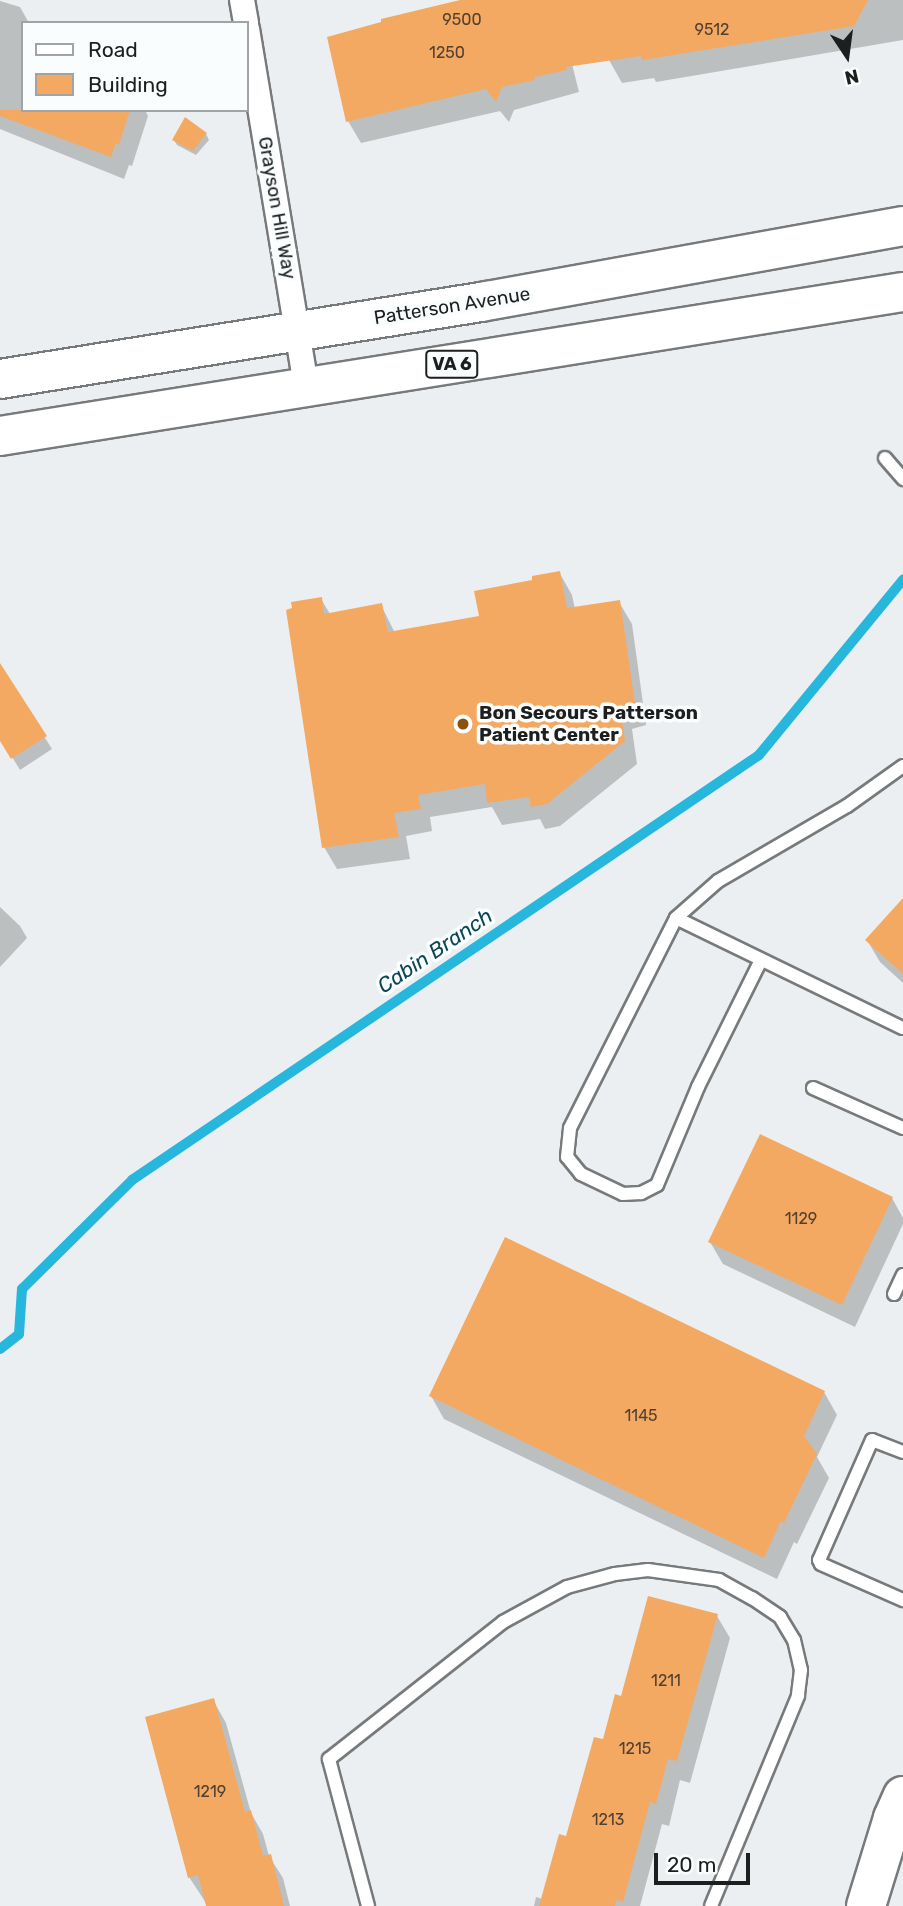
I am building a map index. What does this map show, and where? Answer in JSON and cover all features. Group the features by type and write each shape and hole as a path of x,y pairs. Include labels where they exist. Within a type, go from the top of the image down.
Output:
{"main road":[{"name":"Patterson Avenue","path":"0,379 481,302 903,226"},
{"name":"VA 6","path":"0,436 903,292"},
{"path":"866,1906 893,1818 903,1796"}],"street":[{"path":"242,0 246,21"},
{"name":"Grayson Hill Way","path":"248,35 306,387"}],"lane":[{"path":"885,458 903,479"},
{"path":"761,960 698,1087 657,1185 641,1193 623,1194 581,1174 567,1157 570,1128 676,918 718,881 847,806 903,766"},
{"path":"676,918 903,1028"},
{"path":"813,1088 903,1128"},
{"path":"894,1294 903,1275"},
{"path":"903,1452 872,1440 819,1560 821,1564 903,1600"},
{"path":"368,1906 329,1759 503,1622 567,1587 615,1574 648,1570 719,1580 752,1598 780,1618 794,1640 801,1670 797,1696 711,1906"}],"building":[{"path":"460,0 868,0 854,26 642,60 641,56 566,67 567,70 502,87 496,102 486,89 346,122 327,37 381,22 381,19"},
{"path":"0,110 129,112 119,145 116,143 111,157 0,116"},
{"path":"185,117 207,133 193,151 172,140"},
{"name":"Bon Secours Patterson Patient Center","path":"560,571 567,608 620,600 635,703 620,706 625,741 547,804 531,807 529,797 487,803 485,784 418,795 421,809 394,813 399,837 322,848 286,610 292,608 291,602 322,597 324,614 382,603 388,632 479,616 474,591 532,580 532,576"},
{"path":"0,663 47,736 11,759 0,741"},
{"path":"903,898 903,974 865,940"},
{"path":"760,1134 893,1197 842,1305 708,1242"},
{"path":"505,1237 825,1391 804,1436 817,1454 764,1558 429,1396"},
{"path":"648,1596 718,1614 677,1761 668,1759 656,1804 650,1802 623,1902 616,1900 615,1906 539,1906 559,1834 566,1836 594,1737 603,1739 615,1694 621,1696"},
{"path":"214,1698 245,1812 251,1810 263,1856 271,1854 284,1906 206,1906 198,1875 188,1878 145,1717"}],"waterway":[{"name":"Cabin Branch","path":"0,1349 19,1334 22,1289 132,1180 759,755 903,580"}],"place":[{"name":"Bon Secours Patterson Patient Center","path":"463,724"}]}
